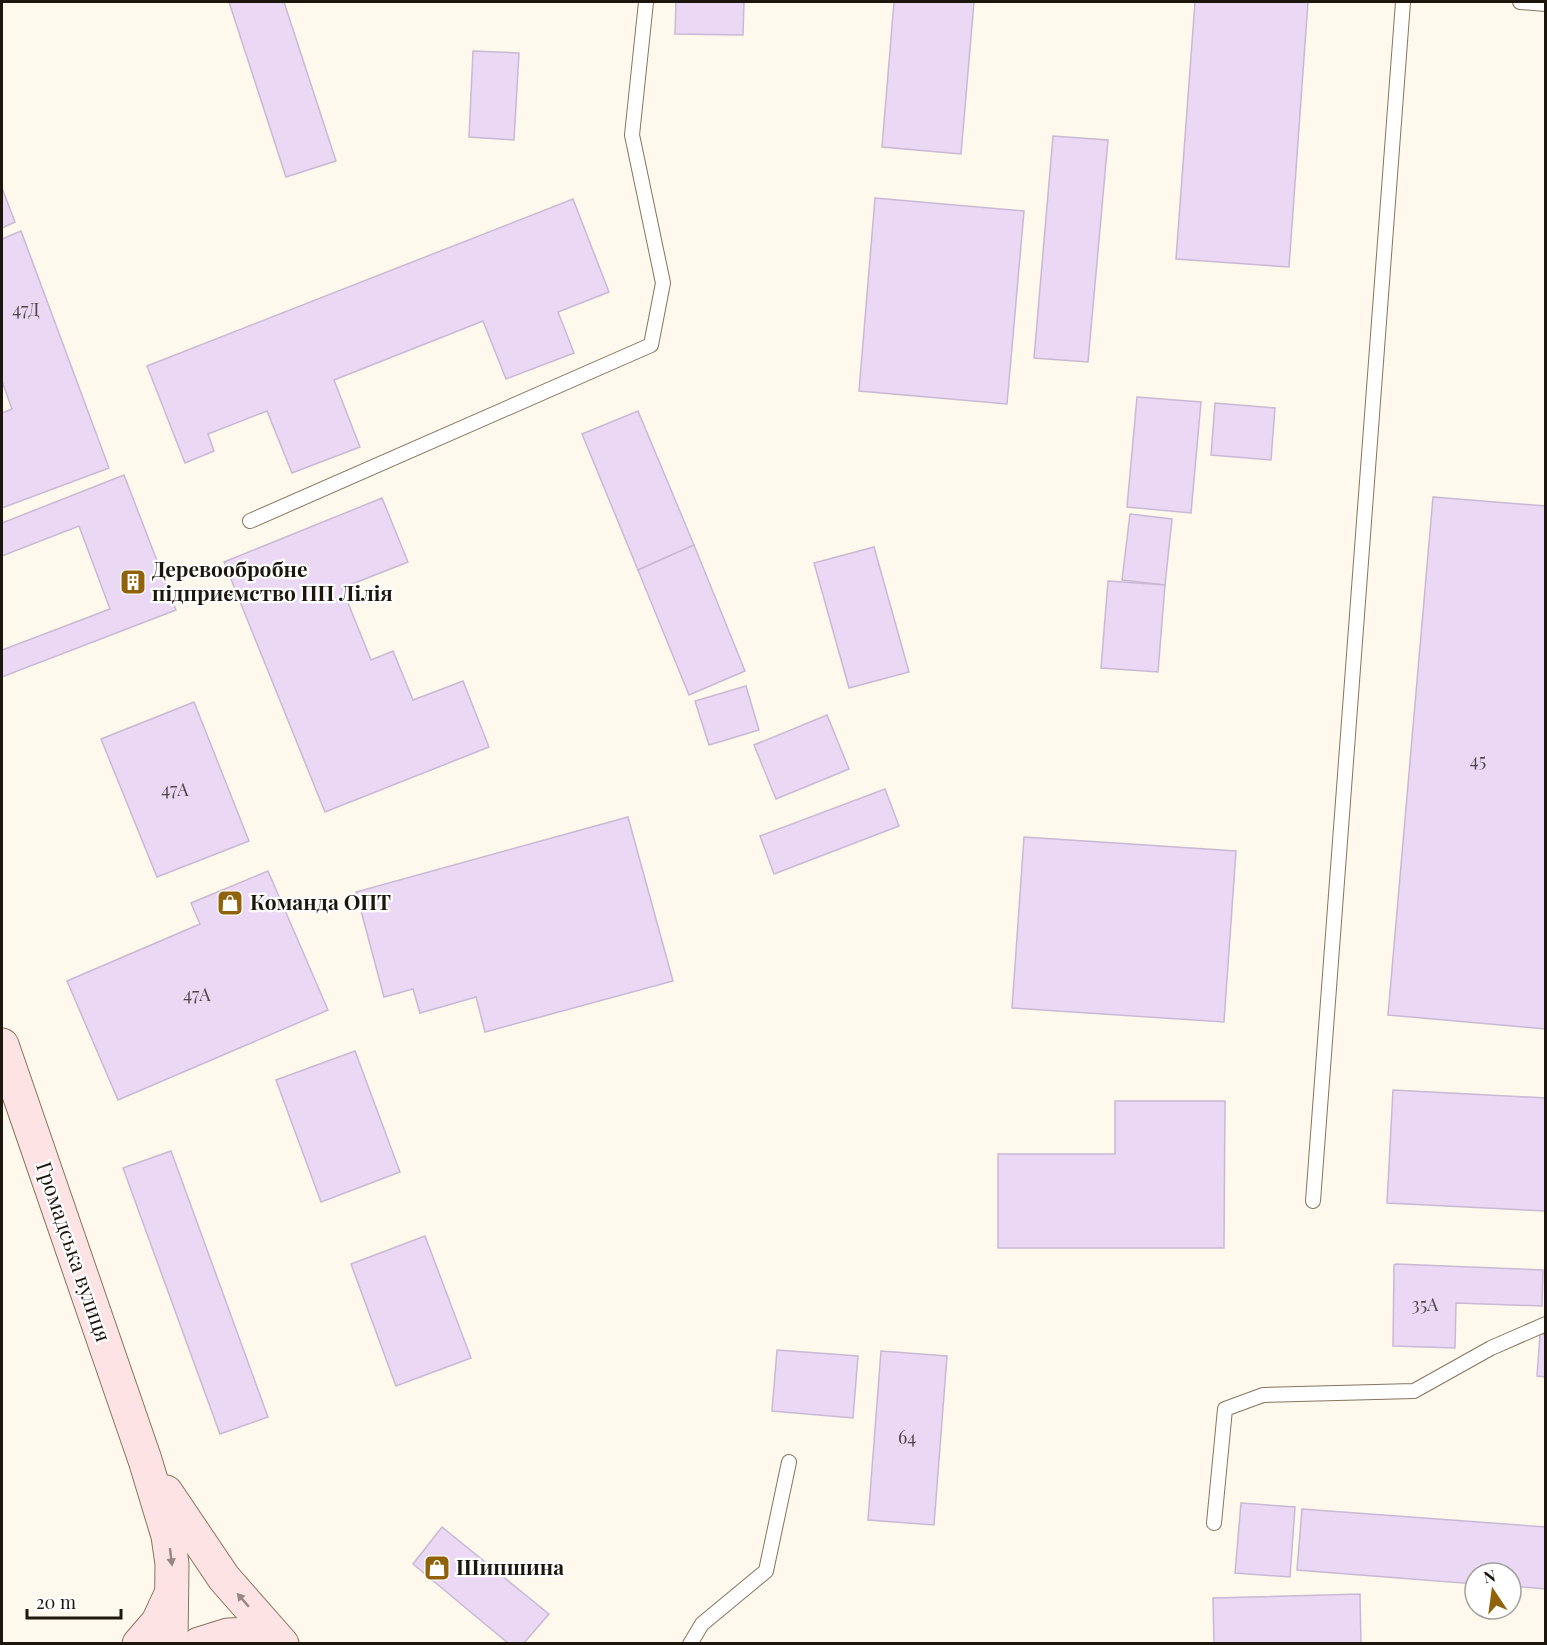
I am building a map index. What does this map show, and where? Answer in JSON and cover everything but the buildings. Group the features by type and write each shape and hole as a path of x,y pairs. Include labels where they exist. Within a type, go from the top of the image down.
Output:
{"street":[{"name":"Громадська вулиця","path":"2,1045 146,1460"},
{"path":"146,1460 168,1536 172,1564 171,1644"},
{"path":"146,1460 224,1578 281,1644"},
{"path":"139,1644 158,1623 173,1592"},
{"path":"202,1643 228,1635 253,1634 281,1644"}],"lane":[{"path":"250,521 651,345 663,283 632,135 646,2"},
{"path":"1313,1201 1403,2"},
{"path":"1520,2 1545,4"},
{"path":"1214,1523 1225,1409 1263,1395 1414,1391 1491,1348 1545,1324"},
{"path":"690,1644 702,1624 766,1571 789,1462"}],"place":[{"name":"Деревообробне підприємство ПП Лілія","path":"133,582"},
{"name":"Команда ОПТ","path":"230,903"},
{"name":"Шипшина","path":"437,1568"}]}
